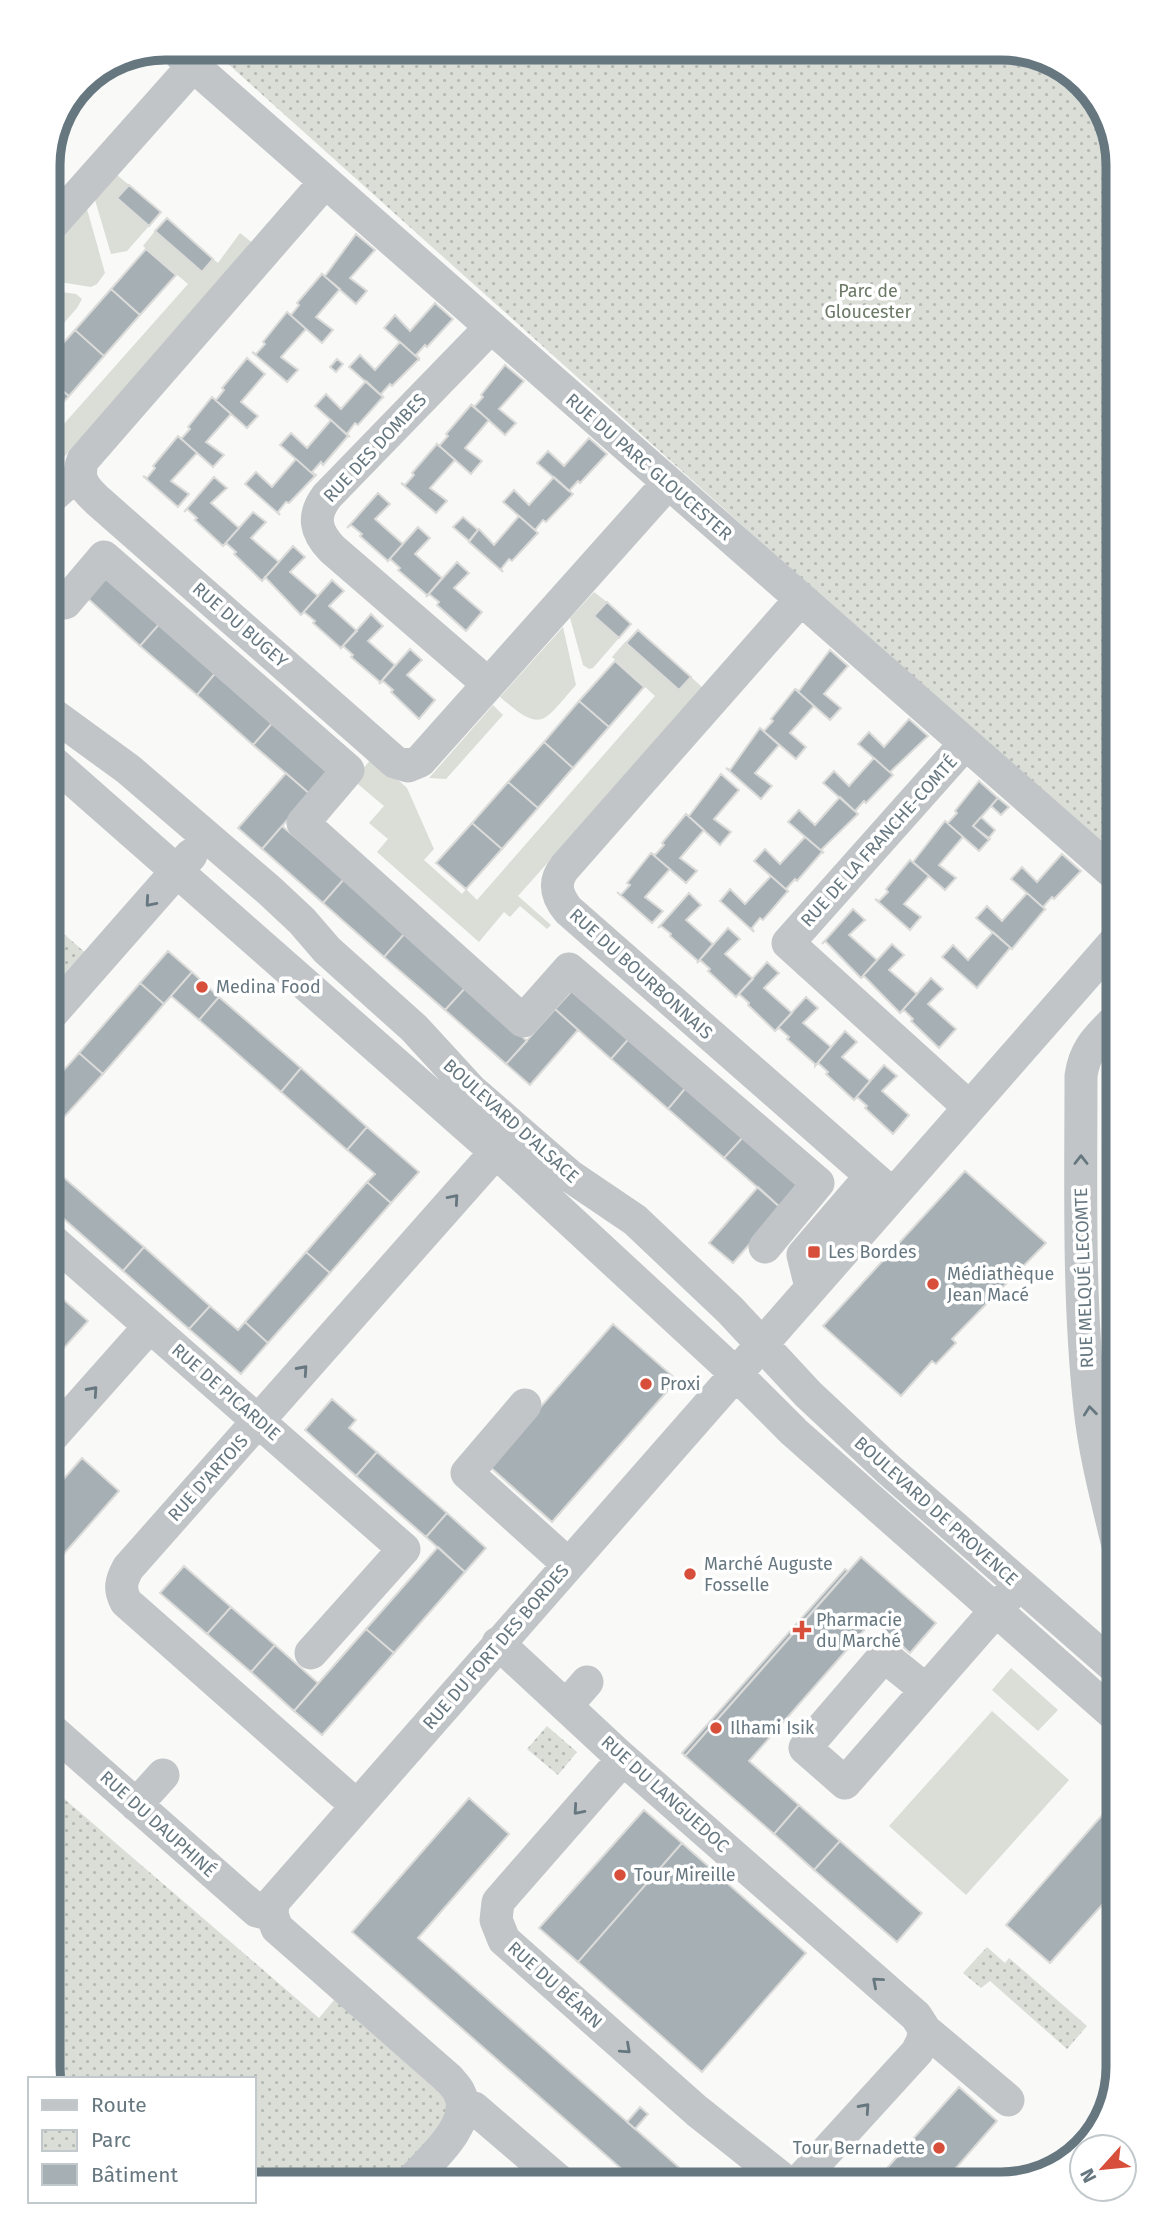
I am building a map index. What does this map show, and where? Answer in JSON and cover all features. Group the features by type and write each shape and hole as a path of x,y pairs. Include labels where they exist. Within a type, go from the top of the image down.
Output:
{"street":[{"name":"RUE DU PARC GLOUCESTER","path":"187,60 1106,867"},
{"path":"60,214 187,60"},
{"path":"60,490 80,479 80,467 87,455 324,181"},
{"name":"RUE DES DOMBES","path":"487,683 332,548 319,534 316,518 327,496 490,328"},
{"name":"RUE DU BUGEY","path":"80,479 97,500 402,765 408,766 420,761 668,483"},
{"path":"60,599 65,603 104,556 348,770 303,823 523,1021 569,969 818,1183"},
{"name":"RUE DU BOURBONNAIS","path":"800,600 565,867 557,881 557,888 559,897 568,910 871,1176"},
{"name":"BOULEVARD D'ALSACE","path":"60,720 128,769 302,921 327,950 414,1028 471,1090 506,1140 570,1176 635,1220 730,1310 760,1344"},
{"name":"RUE DE LA FRANCHE-COMTÉ","path":"965,744 788,943 969,1107"},
{"name":"BOULEVARD D'ALSACE","path":"101,750 186,861 327,950"},
{"path":"60,767 186,861 506,1140 794,1432 1106,1706"},
{"path":"60,1005 186,861"},
{"name":"RUE DU FORT DES BORDES","path":"272,1915 273,1902 811,1287 871,1176 969,1107 1106,964"},
{"name":"RUE MELQUÉ LECOMTE","path":"1106,1030 1083,1059 1081,1076 1081,1261 1094,1444 1106,1478"},
{"name":"RUE D'ARTOIS","path":"357,1806 136,1611 121,1593 121,1584 128,1568 506,1140"},
{"path":"765,1247 818,1183 832,1177 871,1176"},
{"name":"RUE DE PICARDIE","path":"60,1247 404,1549 311,1653"},
{"path":"60,1427 150,1326"},
{"name":"BOULEVARD DE PROVENCE","path":"760,1344 808,1394 1106,1660"},
{"path":"525,1405 467,1473 568,1564"},
{"path":"926,1690 1019,1584"},
{"name":"RUE DU LANGUEDOC","path":"498,1643 577,1694 623,1759 916,2016 925,2030 1008,2100"},
{"name":"RUE DU DAUPHINÉ","path":"60,1738 257,1911 272,1915"},
{"name":"RUE DU BÉARN","path":"623,1759 498,1902 496,1920 504,1940 664,2082 774,2172"},
{"path":"136,1805 163,1775"},
{"path":"272,1915 277,1928 449,2079 459,2092 463,2106 461,2122 420,2171"},
{"path":"808,2172 917,2052 925,2030"},
{"path":"463,2106 474,2108 548,2171"}],"green space":[{"name":"Parc de Gloucester","path":"224,60 1009,60 1042,67 1066,81 1085,100 1099,124 1106,164 1106,851"},
{"path":"117,175 129,185 117,199 149,226 127,251 111,254 95,200"},
{"path":"87,209 105,273 97,284 91,287 60,282 60,239"},
{"path":"155,231 202,272 213,259 218,263 240,233 254,244 60,462 60,428 188,284 143,246"},
{"path":"60,292 76,294 82,299 60,327"},
{"path":"594,592 607,602 594,616 619,638 593,668 589,669 583,665 570,618"},
{"path":"563,627 576,685 548,715 541,719 525,716 500,697"},
{"path":"625,642 679,690 691,677 703,688 518,896 551,925 547,929 520,906 510,917 504,912 479,942 377,852 388,839 369,823 384,806 353,780 373,757 407,788 434,849 424,860 462,894 466,889 477,900 655,696 612,657"},
{"path":"493,705 503,715 446,779 429,778"},
{"path":"60,930 97,963 60,1004"},
{"path":"1011,1668 1058,1710 1038,1731 992,1690"},
{"path":"992,1711 1069,1780 966,1895 889,1826"},
{"path":"547,1726 577,1752 558,1775 527,1749"},
{"path":"60,1795 319,2018 345,1987 459,2092 416,2171 256,2171 256,2077 61,2077"},
{"path":"987,1947 1005,1963 1009,1958 1087,2026 1067,2049 990,1981 981,1988 963,1973"}],"building":[{"path":"129,185 161,212 149,226 117,198"},
{"path":"167,218 213,259 202,272 155,231"},
{"path":"356,234 375,250 350,278 367,291 356,304 321,273 325,276"},
{"path":"146,249 176,275 140,315 111,289"},
{"path":"322,274 340,289 316,317 333,330 322,343 287,312 291,315 299,305 297,303"},
{"path":"111,289 140,315 104,356 75,330"},
{"path":"435,303 453,319 416,355 419,359 384,328 395,315 410,331"},
{"path":"287,312 306,329 281,357 298,370 287,382 252,352 256,354 265,344 263,342"},
{"path":"75,330 104,356 69,396 60,389 60,347"},
{"path":"400,342 419,359 381,394 384,398 349,367 360,355 375,370"},
{"path":"247,358 265,374 241,402 258,416 247,428 212,397 216,400 224,390 222,388"},
{"path":"337,359 343,364 336,372 330,367"},
{"path":"505,365 524,381 499,409 516,423 505,435 474,407"},
{"path":"366,381 383,397 358,425 355,423 347,434 350,437 315,406 326,394 341,409"},
{"path":"60,389 69,396 60,406"},
{"path":"212,397 231,414 206,442 224,455 213,467 181,439"},
{"path":"471,405 489,420 465,448 482,461 471,474 439,446"},
{"path":"331,420 348,436 323,465 321,462 312,472 315,476 280,445 291,433 307,448"},
{"path":"178,436 197,453 171,481 189,494 178,507 143,476 147,478 155,468 153,466"},
{"path":"589,438 607,454 569,491 537,463 548,451 564,466"},
{"path":"437,444 455,460 430,488 447,501 436,513 401,483 405,485"},
{"path":"296,459 315,476 289,503 286,502 278,512 280,515 245,484 256,472 272,487"},
{"path":"214,477 227,488 211,503 239,528 223,546 187,509 184,512"},
{"path":"554,477 573,494 535,530 503,502 514,490 529,505"},
{"path":"378,493 390,504 375,519 403,544 388,561 351,525 347,528"},
{"path":"253,512 266,522 251,538 279,562 262,581 226,543 223,546"},
{"path":"519,516 538,533 512,561 509,559 501,569 503,572 469,542 479,529 494,545"},
{"path":"463,517 478,530 469,541 453,527"},
{"path":"418,527 430,538 415,554 442,578 426,597 427,595 398,570 400,568 390,559 387,562"},
{"path":"293,546 305,557 290,572 318,596 301,615 265,577"},
{"path":"457,562 469,573 454,588 482,612 466,631 437,605 439,602 429,594 426,597"},
{"path":"104,572 161,622 140,646 84,595"},
{"path":"332,580 344,591 329,606 357,631 341,648 313,623 315,621 304,612 301,615"},
{"path":"607,602 631,624 619,638 594,616"},
{"path":"371,614 383,626 368,641 395,665 379,684 380,682 351,657 353,655 343,646 340,649"},
{"path":"161,622 217,671 197,695 140,646"},
{"path":"638,630 691,677 679,690 626,643"},
{"path":"410,649 422,660 407,675 435,700 419,719 383,681 379,684"},
{"path":"830,650 848,666 824,694 841,708 830,720 795,689 799,691"},
{"path":"615,661 644,687 609,727 579,701"},
{"path":"217,671 274,721 253,745 197,695"},
{"path":"795,689 814,706 790,733 806,747 796,759 760,728 764,731 773,721 771,719"},
{"path":"579,701 609,727 573,768 544,742"},
{"path":"909,719 928,736 890,772 893,775 858,744 869,732 884,747"},
{"path":"274,721 331,771 310,794 253,745"},
{"path":"760,728 779,745 755,773 772,786 761,799 726,768 730,770"},
{"path":"544,742 573,768 538,808 508,782"},
{"path":"874,758 893,775 855,811 858,814 823,783 834,771 849,786"},
{"path":"286,773 310,794 262,849 238,828"},
{"path":"721,774 739,790 714,819 731,832 720,845 686,814 689,816"},
{"path":"979,781 998,798 973,826 990,839 979,851 945,821 948,823 957,813 955,811"},
{"path":"508,782 538,808 502,849 472,823"},
{"path":"840,797 858,814 821,850 824,853 788,822 799,810 815,825"},
{"path":"998,798 1009,807 1001,815 991,806"},
{"path":"686,814 704,830 680,858 697,871 686,883 651,853 655,855 664,845 662,843"},
{"path":"981,817 995,830 988,839 973,826"},
{"path":"945,821 963,837 939,865 956,878 945,890 913,862"},
{"path":"472,823 502,849 466,889 436,863"},
{"path":"282,826 344,879 323,903 262,849"},
{"path":"805,837 824,853 822,852 797,881 795,879 786,889 789,892 754,861 765,849 780,864"},
{"path":"651,853 670,869 645,897 663,911 652,923 617,892 621,895 630,885 627,883"},
{"path":"1062,854 1081,871 1043,907 1046,910 1011,879 1022,867 1037,882"},
{"path":"910,860 929,876 904,904 921,917 910,930 875,899 879,901 888,892 886,889"},
{"path":"771,876 788,891 763,920 760,918 752,928 754,932 720,901 730,889 745,904"},
{"path":"344,879 405,933 384,957 323,903"},
{"path":"689,893 701,905 686,920 713,944 697,963 671,934 661,926 658,928"},
{"path":"1027,893 1045,909 1012,949 976,918 987,906 1002,921"},
{"path":"853,909 865,920 849,935 877,960 861,978 825,941 822,944"},
{"path":"728,928 740,939 725,954 753,979 736,997 700,960 697,963"},
{"path":"993,932 1012,949 1010,948 977,988 942,957 953,945 968,960"},
{"path":"405,933 466,987 445,1010 384,957"},
{"path":"892,944 904,955 889,970 917,994 900,1013 864,976 861,978"},
{"path":"168,951 192,972 164,1004 140,983"},
{"path":"767,962 779,973 764,988 792,1013 775,1031 739,994 736,997"},
{"path":"192,972 219,997 199,1020 171,996"},
{"path":"931,978 943,989 928,1004 956,1029 939,1048 911,1021 913,1019 904,1010 900,1013"},
{"path":"140,983 164,1004 103,1074 79,1053"},
{"path":"576,986 632,1035 611,1059 555,1009"},
{"path":"466,987 527,1041 506,1064 445,1010"},
{"path":"219,997 301,1068 281,1092 199,1020"},
{"path":"806,997 818,1008 803,1023 831,1047 815,1066 779,1028 775,1031"},
{"path":"555,1009 578,1030 530,1085 506,1064"},
{"path":"845,1031 857,1042 842,1057 870,1081 854,1100 818,1063 815,1066"},
{"path":"632,1035 688,1085 668,1109 611,1059"},
{"path":"79,1053 103,1074 60,1122 60,1074"},
{"path":"884,1065 897,1076 882,1091 909,1115 893,1134 857,1097 854,1100"},
{"path":"301,1068 367,1127 347,1150 281,1092"},
{"path":"688,1085 745,1135 724,1158 668,1109"},
{"path":"367,1127 419,1172 391,1203 367,1182 375,1174 347,1150"},
{"path":"745,1135 802,1184 781,1208 724,1158"},
{"name":"Médiathèque Jean Macé","path":"965,1171 1046,1243 952,1339 956,1343 936,1364 932,1361 901,1396 823,1326"},
{"path":"62,1176 144,1247 123,1271 60,1215"},
{"path":"367,1182 391,1203 330,1273 306,1252"},
{"path":"758,1187 781,1208 733,1263 709,1243"},
{"path":"144,1247 210,1306 189,1329 123,1271"},
{"path":"306,1252 330,1273 268,1343 245,1322"},
{"path":"60,1297 88,1321 60,1352"},
{"path":"210,1306 238,1330 245,1322 268,1343 241,1374 189,1329"},
{"path":"613,1324 677,1380 552,1522 489,1466"},
{"path":"332,1399 356,1420 349,1428 377,1452 356,1476 305,1430"},
{"path":"377,1452 447,1513 426,1537 356,1476"},
{"path":"82,1458 119,1491 60,1558 60,1483"},
{"path":"447,1513 486,1548 465,1572 426,1537"},
{"path":"438,1547 465,1572 394,1653 366,1629"},
{"path":"861,1557 936,1623 910,1653 873,1620 749,1761 799,1805 774,1834 685,1756"},
{"path":"184,1566 231,1607 207,1634 160,1593"},
{"path":"845,1569 848,1571 685,1756 682,1753"},
{"path":"231,1607 275,1645 251,1672 207,1634"},
{"path":"366,1629 394,1653 322,1735 294,1711"},
{"path":"275,1645 318,1683 294,1711 251,1672"},
{"path":"469,1798 509,1834 418,1938 684,2172 625,2172 352,1932"},
{"path":"799,1805 840,1841 814,1870 774,1834"},
{"name":"Tour Mireille","path":"644,1810 682,1843 578,1962 539,1928"},
{"path":"1106,1811 1106,1901 1050,1963 1006,1925"},
{"path":"840,1841 922,1913 897,1942 814,1870"},
{"path":"682,1843 806,1953 702,2072 578,1962"},
{"name":"Tour Bernadette","path":"959,2087 997,2121 953,2172 884,2172"},
{"path":"640,2107 648,2114 635,2129 627,2122"}],"place":[{"name":"Medina Food","path":"202,987"},
{"name":"Les Bordes","path":"814,1252"},
{"name":"Médiathèque Jean Macé","path":"933,1284"},
{"name":"Proxi","path":"646,1384"},
{"name":"Marché Auguste Fosselle","path":"690,1574"},
{"name":"Pharmacie du Marché","path":"802,1630"},
{"name":"Ilhami Isik","path":"716,1728"},
{"name":"Tour Mireille","path":"620,1875"},
{"name":"Tour Bernadette","path":"939,2148"}]}
